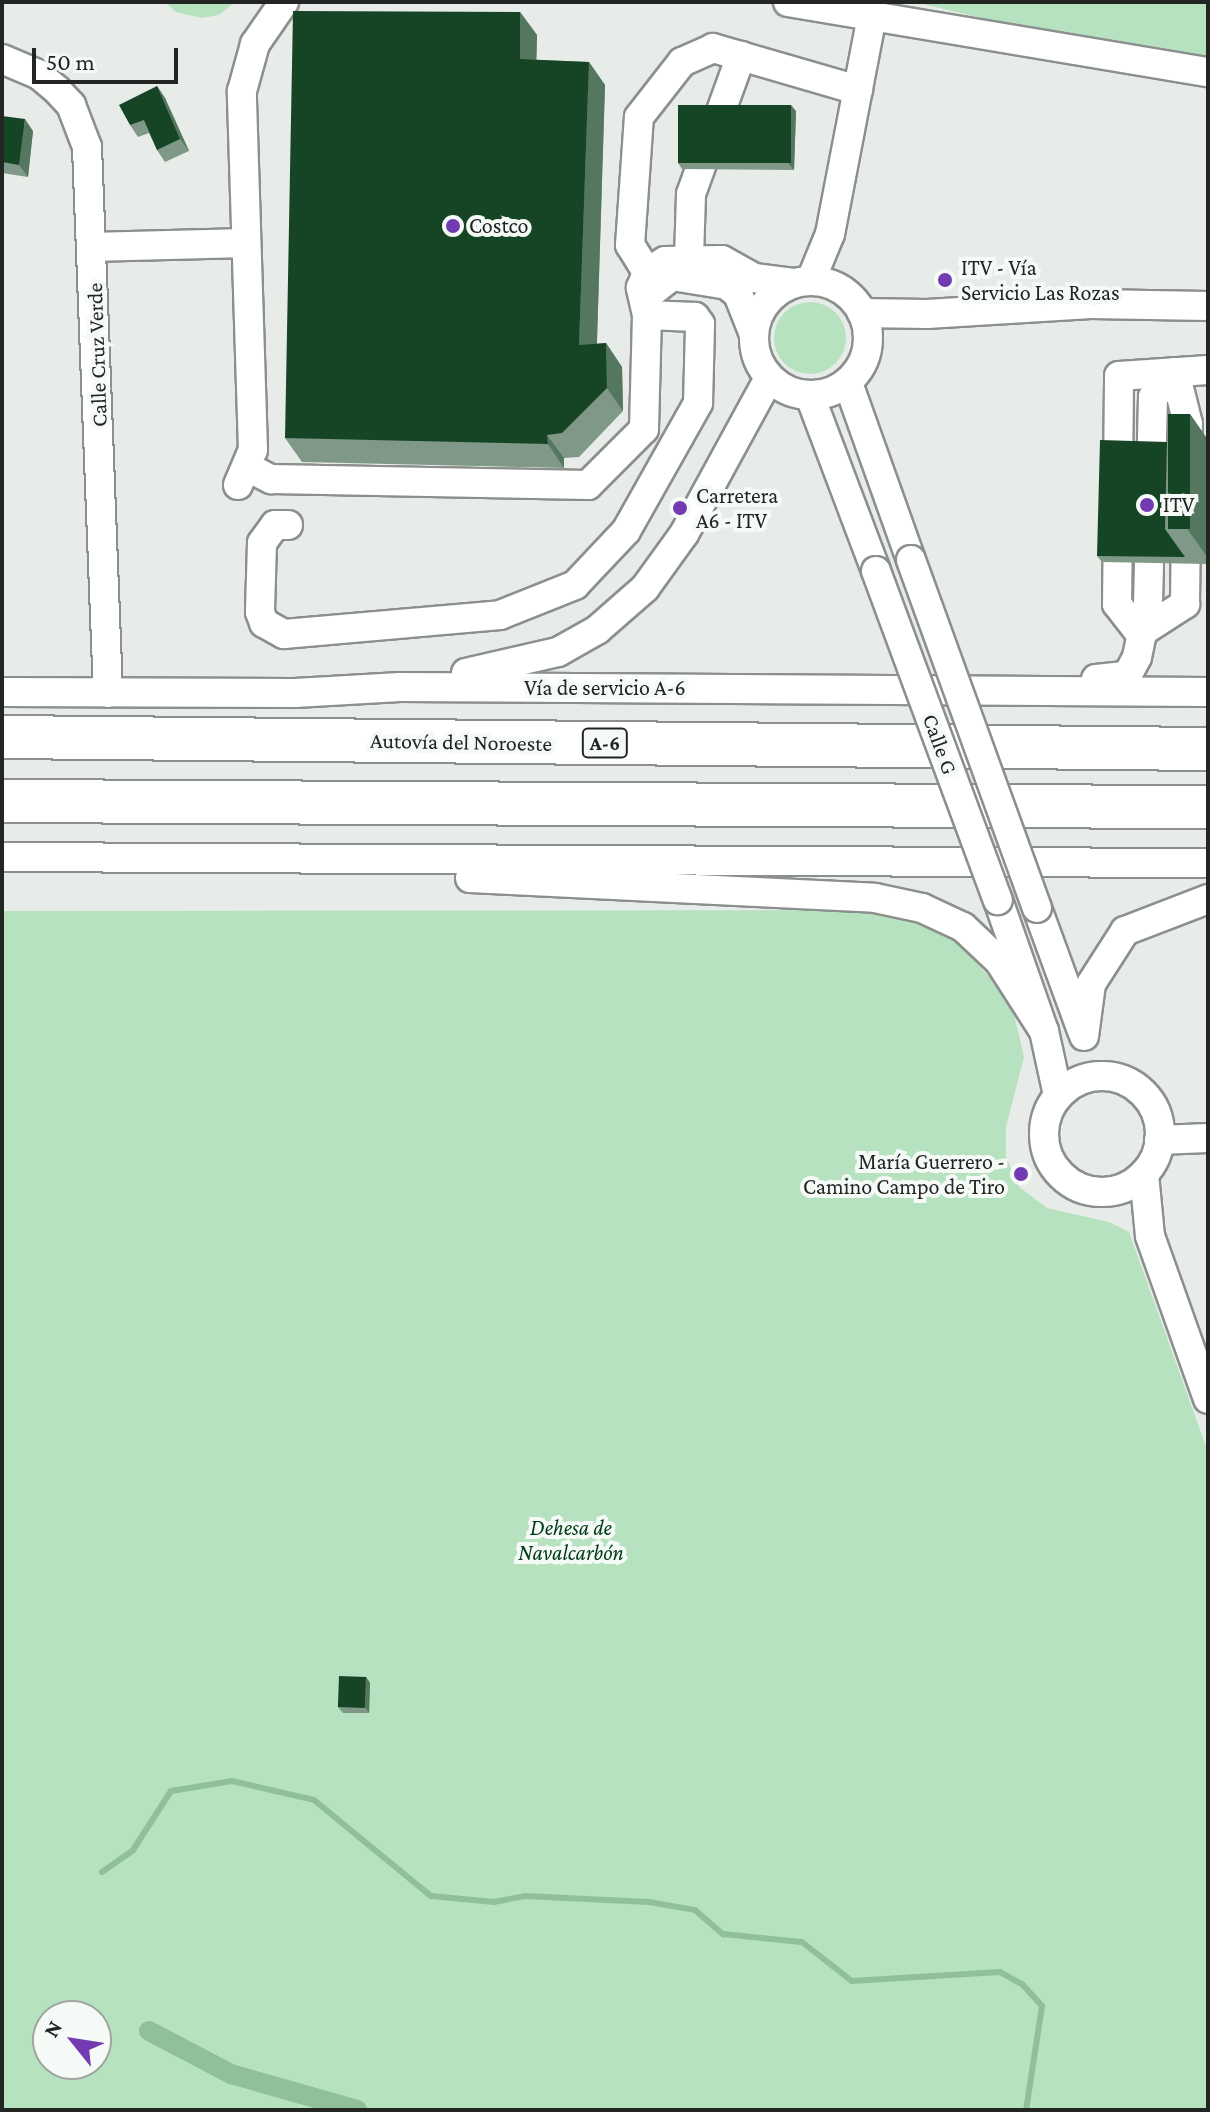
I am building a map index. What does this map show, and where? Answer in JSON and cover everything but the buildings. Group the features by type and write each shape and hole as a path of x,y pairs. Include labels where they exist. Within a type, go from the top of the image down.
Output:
{"highway":[{"name":"Autovía del Noroeste","path":"2,737 1208,749"},
{"path":"2,801 1208,807"},
{"path":"873,805 907,816 1208,817"}],"street":[{"path":"284,2 255,44 242,91 243,243 253,450 244,477 588,485 644,429 647,315 641,288 647,272 665,261 689,258 722,260 754,278 812,282 862,313 927,314 1091,304 1208,306"},
{"path":"788,2 1208,72"},
{"path":"753,332 767,301 812,282 830,234 872,15"},
{"path":"647,272 630,245 639,117 682,62 700,50 713,48 858,90"},
{"path":"689,258 691,194 741,56"},
{"name":"Calle Cruz Verde","path":"2,59 38,74 57,90 82,128 94,247 108,693"},
{"path":"94,247 243,243"},
{"path":"647,315 661,280 672,276 713,283 738,294 753,332 754,349 769,378 781,388 810,396 848,383 865,358 868,342 862,313"},
{"path":"288,525 275,525 262,543 260,612 264,623 284,634 500,615 575,585 626,531 698,403 700,324 695,317 647,315"},
{"path":"1140,633 1117,604 1119,376 1208,370"},
{"path":"1140,633 1185,604 1188,424 1175,372"},
{"path":"1010,689 1127,676 1137,657 1148,605 1153,397 1175,372"},
{"path":"400,687 504,668 558,652 597,630 645,588 684,534 769,378"},
{"name":"Calle G","path":"848,383 1037,908 1084,1036 1102,1075"},
{"name":"Calle G","path":"810,396 1006,920 1044,1031 1058,1095"},
{"name":"Vía de servicio A-6","path":"2,692 400,687 1208,692"},
{"path":"2,857 1208,863"},
{"path":"2,871 319,873 875,898 922,908 963,927 999,961 1044,1031"},
{"path":"1084,1036 1091,984 1125,931 1208,899"},
{"path":"1150,1236 1104,1192 1073,1185 1051,1163 1044,1128 1058,1095 1078,1081 1102,1075 1123,1080 1147,1097 1159,1140 1144,1174 1150,1236 1208,1399"},
{"path":"1159,1140 1208,1138"},
{"path":"1104,1192 1144,1174"}],"green space":[{"path":"165,2 235,2 219,15 202,18 176,12"},
{"path":"914,2 1208,2 1208,71"},
{"path":"810,302 836,312 846,338 836,364 810,374 784,364 774,338 784,312"},
{"name":"Dehesa de Navalcarbón","path":"881,910 954,938 1011,1001 1024,1057 1006,1127 1006,1156 1018,1186 1047,1208 1109,1222 1129,1232 1208,1452 1208,2110 2,2110 2,911"}],"waterway":[{"path":"102,1872 133,1850 171,1791 232,1781 314,1800 431,1896 494,1902 525,1896 649,1902 695,1910 723,1934 802,1942 852,1981 1000,1972 1023,1985 1042,2006 1026,2110"},
{"path":"149,2031 231,2074 357,2110"}],"place":[{"name":"Costco","path":"453,226"},
{"name":"ITV - Vía Servicio Las Rozas","path":"945,280"},
{"name":"ITV","path":"1147,505"},
{"name":"Carretera A6 - ITV","path":"680,508"},
{"name":"María Guerrero - Camino Campo de Tiro","path":"1021,1174"}]}
